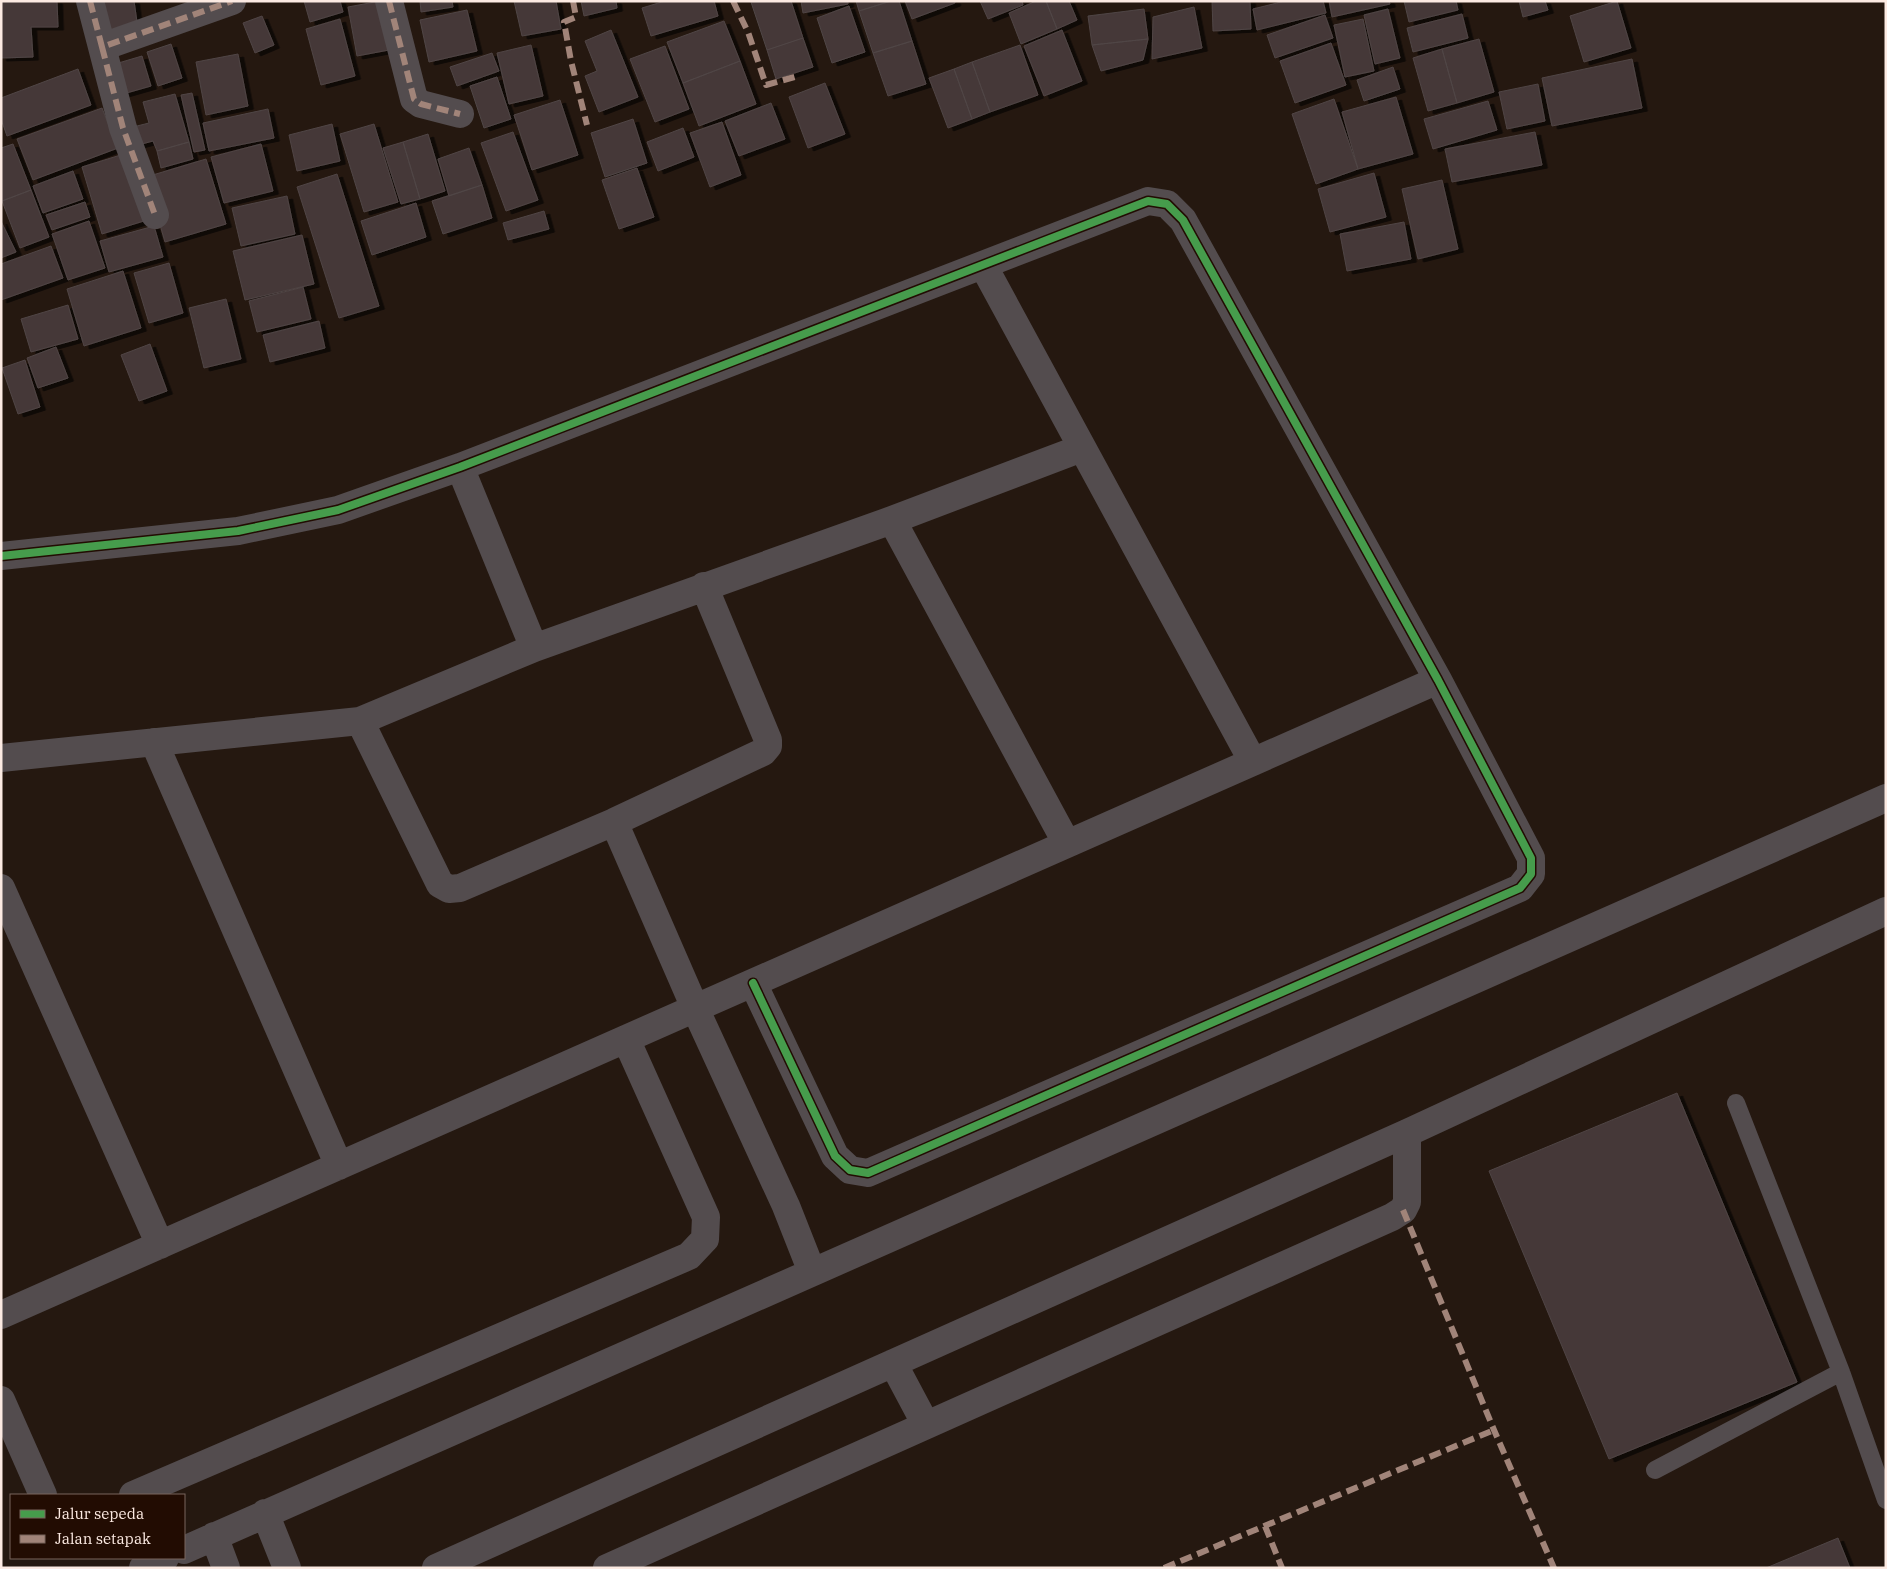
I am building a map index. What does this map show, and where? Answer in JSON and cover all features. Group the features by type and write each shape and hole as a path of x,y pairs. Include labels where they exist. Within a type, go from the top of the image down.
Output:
{"street":[{"path":"90,1 124,128 156,215"},
{"path":"102,47 232,1"},
{"path":"388,1 414,100 421,104 460,114"},
{"path":"1,556 248,529 338,510 460,467 1148,201 1167,204 1183,220 1438,680 1531,858 1531,874 1520,888 868,1173 850,1170 835,1156 753,983"},
{"path":"983,266 1253,762"},
{"path":"1,758 360,721 534,648 892,520 1082,448"},
{"path":"460,467 534,648"},
{"path":"892,520 1067,844"},
{"path":"360,721 440,884 449,890 460,888 614,822 763,752 768,746 768,740 704,586"},
{"path":"1,1315 1438,680"},
{"path":"154,742 339,1166"},
{"path":"185,1550 1886,798"},
{"path":"614,822 786,1206 812,1272"},
{"path":"1,888 160,1245"},
{"path":"436,1568 1407,1133 1886,911"},
{"path":"135,1494 689,1256 705,1239 706,1217 626,1039"},
{"path":"607,1568 1403,1210 1409,1191 1407,1133"},
{"path":"893,1363 926,1425"},
{"path":"1,1400 43,1494"},
{"path":"266,1513 284,1558"},
{"path":"214,1536 226,1568"},
{"path":"143,1568 163,1559"}],"lane":[{"path":"1736,1103 1841,1372 1886,1500"},
{"path":"1655,1470 1841,1372"}],"building":[{"path":"1,1 57,1 58,27 31,27 33,57 1,58"},
{"path":"101,1 134,1 138,29 105,32"},
{"path":"304,1 340,1 343,12 310,22"},
{"path":"380,1 389,50 357,56 348,7"},
{"path":"420,1 452,1 453,7 421,12"},
{"path":"514,1 556,1 561,29 522,36"},
{"path":"581,1 616,1 617,8 584,16"},
{"path":"665,1 714,1 718,16 651,36 642,8"},
{"path":"791,1 803,38 767,50 751,2"},
{"path":"801,1 848,1 848,4 803,13"},
{"path":"856,1 891,1 859,11"},
{"path":"891,1 899,1 912,41 873,53 859,11"},
{"path":"905,1 955,1 955,3 912,19"},
{"path":"980,1 1022,1 1023,5 988,19"},
{"path":"1036,1 1046,1 1057,29 1021,44 1009,13"},
{"path":"1046,1 1069,1 1077,20 1057,29"},
{"path":"1212,1 1250,1 1251,29 1213,31"},
{"path":"1285,1 1323,1 1326,13 1257,30 1253,9"},
{"path":"1329,1 1389,1 1390,4 1332,17"},
{"path":"1404,1 1456,1 1458,10 1409,22"},
{"path":"1519,1 1545,1 1548,10 1523,17"},
{"path":"1617,1 1631,48 1584,62 1570,16"},
{"path":"849,6 865,52 832,63 817,18"},
{"path":"1194,7 1202,48 1152,59 1153,17"},
{"path":"1144,9 1148,39 1092,45 1088,16"},
{"path":"1388,9 1400,58 1375,64 1364,15"},
{"path":"467,10 477,51 429,62 420,20"},
{"path":"1462,14 1468,38 1413,52 1407,28"},
{"path":"1325,15 1333,38 1275,58 1267,35"},
{"path":"262,16 274,45 255,53 243,23"},
{"path":"340,19 355,76 321,85 306,29"},
{"path":"1363,19 1374,71 1345,77 1334,25"},
{"path":"724,21 740,61 683,83 667,42"},
{"path":"611,30 638,97 599,112 585,76 597,71 585,41"},
{"path":"1062,30 1082,81 1044,96 1024,46"},
{"path":"803,38 813,67 776,79 767,50"},
{"path":"1148,39 1143,60 1101,71 1092,45"},
{"path":"1479,39 1494,92 1457,103 1442,49"},
{"path":"912,41 926,84 888,96 873,53"},
{"path":"1331,43 1346,85 1295,103 1280,61"},
{"path":"171,44 182,78 158,86 147,52"},
{"path":"531,45 543,96 509,104 497,53"},
{"path":"1020,45 1038,95 990,112 972,62"},
{"path":"665,46 689,109 655,122 630,59"},
{"path":"1442,49 1457,103 1428,111 1413,58"},
{"path":"492,53 499,71 457,86 450,67"},
{"path":"238,54 248,106 206,115 196,62"},
{"path":"142,56 151,86 123,94 115,64"},
{"path":"1632,59 1642,108 1552,126 1542,78"},
{"path":"740,61 756,104 699,126 683,83"},
{"path":"972,62 990,112 972,119 954,69"},
{"path":"1393,67 1400,89 1364,101 1357,80"},
{"path":"78,69 91,105 7,136 1,119 1,98"},
{"path":"954,69 972,119 948,128 929,78"},
{"path":"497,77 511,119 484,128 470,86"},
{"path":"825,83 845,134 808,148 789,97"},
{"path":"1538,84 1545,121 1507,129 1499,92"},
{"path":"192,93 205,150 194,152 181,95"},
{"path":"175,94 189,142 157,151 153,141 138,145 133,127 149,123 143,102"},
{"path":"1396,97 1413,154 1358,169 1342,112"},
{"path":"1334,99 1358,169 1316,184 1292,114"},
{"path":"560,100 578,155 532,170 514,115"},
{"path":"1488,101 1497,130 1433,149 1424,119"},
{"path":"771,103 785,139 739,156 725,121"},
{"path":"102,108 118,148 33,180 17,139"},
{"path":"268,109 274,138 209,151 203,123"},
{"path":"633,119 647,163 605,177 591,133"},
{"path":"722,122 741,175 710,187 690,133"},
{"path":"332,124 340,161 297,171 289,135"},
{"path":"374,124 398,202 364,212 340,134"},
{"path":"683,128 694,157 658,171 647,142"},
{"path":"513,132 538,200 506,211 481,143"},
{"path":"1535,132 1542,165 1452,182 1445,149"},
{"path":"428,134 445,191 420,199 403,142"},
{"path":"189,142 193,159 161,168 157,151"},
{"path":"403,142 420,199 401,204 383,148"},
{"path":"13,144 31,190 2,201 1,148"},
{"path":"261,144 273,191 224,203 211,157"},
{"path":"469,148 482,185 449,196 438,159"},
{"path":"127,153 147,220 102,234 82,167"},
{"path":"206,159 226,224 165,242 146,177"},
{"path":"637,168 654,217 619,229 602,180"},
{"path":"73,171 83,199 43,213 33,186"},
{"path":"1374,173 1386,217 1330,232 1318,189"},
{"path":"337,174 379,306 339,318 297,187"},
{"path":"1442,180 1458,249 1418,259 1402,189"},
{"path":"482,185 492,218 443,234 432,201"},
{"path":"31,190 49,237 20,248 2,201"},
{"path":"287,196 295,234 241,246 232,208"},
{"path":"85,202 90,217 52,230 46,215"},
{"path":"416,203 426,237 372,255 361,221"},
{"path":"544,211 549,229 508,240 503,223"},
{"path":"1,221 16,252 1,258"},
{"path":"89,221 105,268 68,280 52,234"},
{"path":"1404,222 1411,259 1347,271 1340,234"},
{"path":"154,226 163,257 109,272 100,241"},
{"path":"302,235 314,284 245,300 233,251"},
{"path":"51,246 63,278 1,300 1,264"},
{"path":"169,263 183,313 149,323 134,273"},
{"path":"123,271 141,328 84,346 67,289"},
{"path":"303,287 311,319 257,332 249,301"},
{"path":"226,299 241,359 204,368 189,308"},
{"path":"68,305 78,339 31,352 21,319"},
{"path":"319,321 325,348 270,362 263,335"},
{"path":"150,344 167,391 139,401 121,355"},
{"path":"56,347 68,378 38,388 27,358"},
{"path":"25,360 40,407 18,414 2,368"},
{"path":"1677,1093 1797,1382 1609,1459 1489,1171"},
{"path":"1838,1538 1850,1568 1766,1568"}],"marked path":[{"path":"90,1 102,47 232,1"},
{"path":"389,1 414,99 421,104 460,114"},
{"path":"573,1 576,17 564,22 571,61 587,125"},
{"path":"733,1 748,32 766,85 798,76"},
{"path":"102,47 123,128 155,215"},
{"path":"1403,1210 1494,1430 1554,1568"},
{"path":"1164,1568 1494,1430"},
{"path":"1265,1526 1282,1568"}],"cycle path":[{"path":"1,556 238,531 338,510 460,467 1148,201 1167,204 1183,220 1438,680 1531,858 1531,874 1520,888 868,1173 850,1170 835,1156 753,983"}]}
